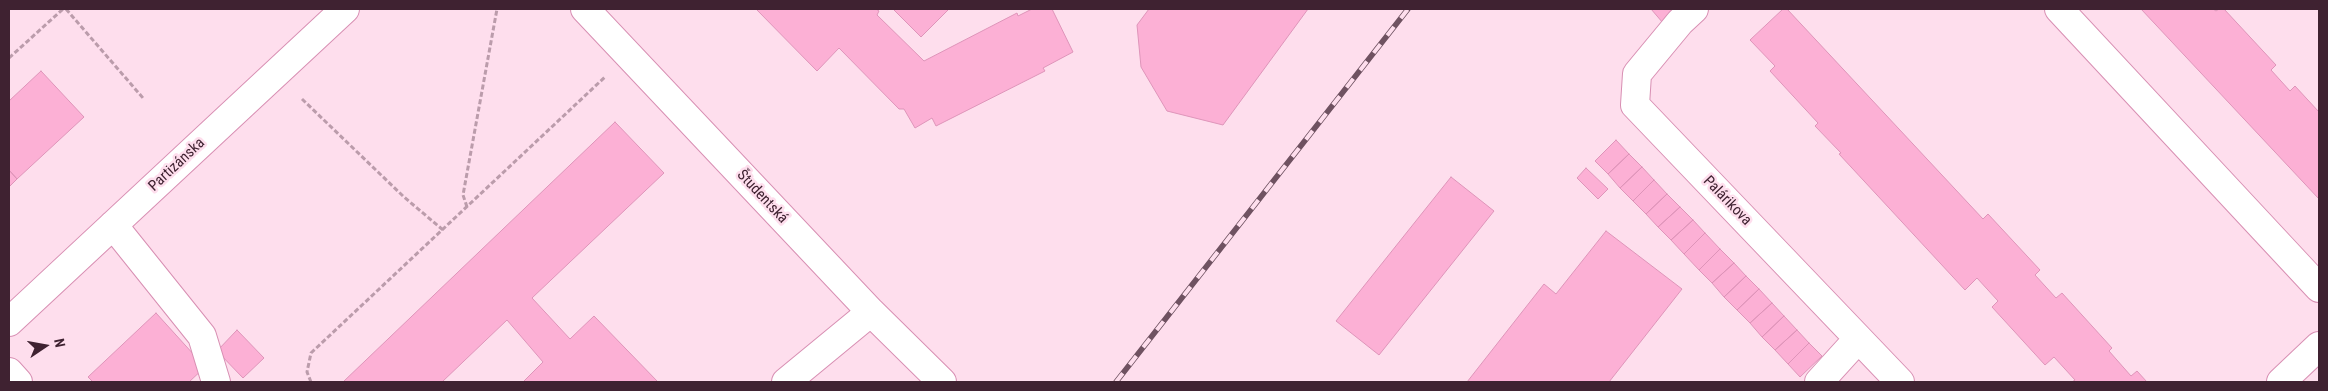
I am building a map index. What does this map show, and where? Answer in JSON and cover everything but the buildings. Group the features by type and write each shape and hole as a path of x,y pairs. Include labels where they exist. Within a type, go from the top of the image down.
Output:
{"street":[{"name":"Partizánska","path":"9,322 345,9"},
{"name":"Študentská","path":"585,9 871,312 942,382"},
{"name":"Palárikova","path":"1694,9 1680,22 1637,74 1635,106 1900,382"},
{"path":"2059,9 2319,288"},
{"path":"114,224 202,336 216,382"},
{"path":"786,382 871,312"},
{"path":"1819,382 1858,339"},
{"path":"2281,382 2319,346"},
{"path":"9,372 18,382"}],"path":[{"path":"9,58 64,9 142,98"},
{"path":"467,207 463,195 497,9"},
{"path":"311,382 307,372 310,354 610,72"},
{"path":"302,99 404,197 443,230"}],"railway":[{"path":"1116,382 1408,9"}]}
